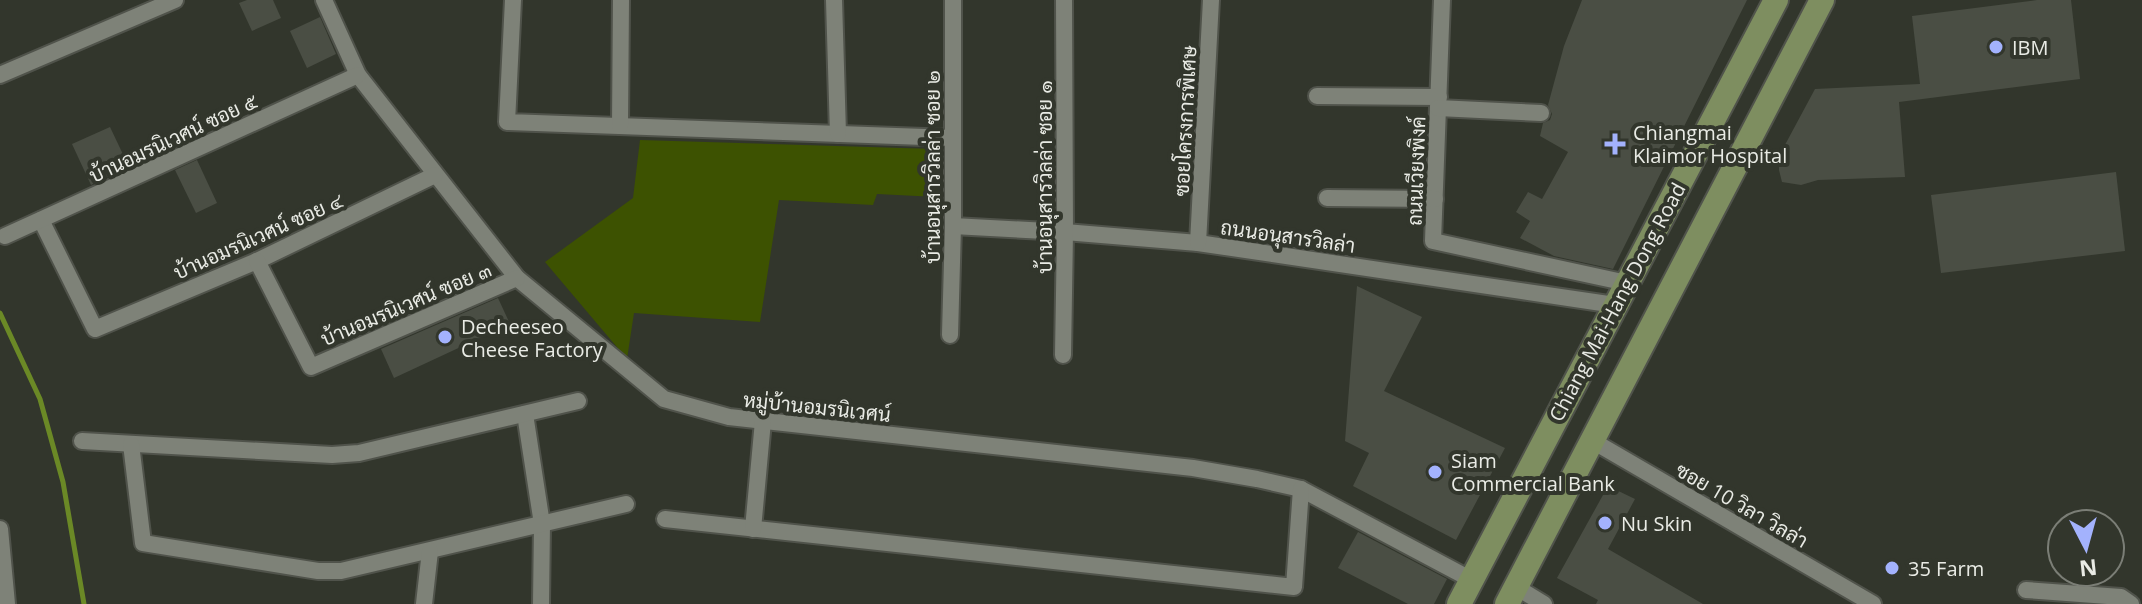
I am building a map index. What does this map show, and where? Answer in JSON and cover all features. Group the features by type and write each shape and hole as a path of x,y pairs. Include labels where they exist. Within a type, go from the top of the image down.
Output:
{"main road":[{"name":"Chiang Mai-Hang Dong Road","path":"1459,604 1776,0"},
{"name":"Chiang Mai-Hang Dong Road","path":"1511,596 1822,0"},
{"path":"1545,439 1586,450"}],"street":[{"path":"0,75 175,0"},
{"name":"หมู่บ้านอมรนิเวศน์","path":"324,0 358,75 517,278 664,399 729,417 1193,468 1301,489 1472,580"},
{"path":"513,0 507,122 953,138"},
{"path":"620,126 621,0"},
{"path":"834,0 838,134"},
{"name":"บ้านอนุสารวิลล่า ซอย ๒","path":"950,335 953,0"},
{"name":"บ้านอนุสารวิลล่า ซอย ๑","path":"1063,355 1064,0"},
{"name":"ซอยโครงการพิเศษ","path":"1198,243 1211,0"},
{"name":"ถนนเวียงพิงค์","path":"1442,0 1433,241 1627,283"},
{"name":"บ้านอมรนิเวศน์ ซอย ๕","path":"5,236 358,75"},
{"path":"1317,96 1438,102 1541,113"},
{"name":"บ้านอมรนิเวศน์ ซอย ๔","path":"41,220 95,329 257,261 435,175"},
{"path":"1327,198 1435,199"},
{"name":"ถนนอนุสารวิลล่า","path":"953,226 1198,243 1615,305"},
{"name":"บ้านอมรนิเวศน์ ซอย ๓","path":"257,261 311,367 517,278"},
{"path":"82,441 332,455 359,453 578,401"},
{"path":"525,414 542,524 541,604"},
{"path":"753,529 763,421"},
{"path":"131,444 143,543 318,571 341,571 626,504"},
{"name":"ซอย 10 วิลา วิลล่า","path":"1586,450 1873,604"},
{"path":"665,519 1294,587 1301,489"},
{"path":"0,529 7,604"},
{"path":"424,604 430,551"},
{"path":"2026,590 2121,597 2131,604"},
{"path":"1511,596 1544,604"}],"green space":[{"path":"640,140 935,149 937,197 877,194 873,205 779,200 760,322 634,313 627,359 545,262 633,198"}],"building":[{"path":"273,0 281,18 252,31 239,3"},
{"name":"Chiangmai Klaimor Hospital","path":"1582,0 1747,0 1613,269 1554,256 1520,238 1530,221 1516,212 1528,192 1542,199 1568,152 1540,136 1543,123 1550,120 1552,114 1548,105 1564,46"},
{"path":"2037,0 2071,0 2080,79 1899,102 1905,177 1818,180 1801,185 1782,182 1779,156 1815,89 1920,84 1912,16"},
{"path":"320,17 336,54 307,68 290,31"},
{"path":"110,127 129,167 91,185 72,144"},
{"path":"197,160 217,203 196,213 175,170"},
{"path":"2116,172 2125,251 1941,273 1931,195"},
{"path":"1357,286 1422,317 1384,391 1505,448 1456,540 1353,486 1369,453 1345,441"},
{"name":"Decheeseo Cheese Factory","path":"498,298 510,324 394,378 381,349"},
{"path":"1608,486 1635,499 1608,549 1703,604 1596,604 1598,600 1557,578"},
{"path":"1358,532 1447,579 1434,604 1408,604 1338,568"}],"waterway":[{"path":"0,313 40,399 63,482 84,604"}],"place":[{"name":"IBM","path":"1996,47"},
{"name":"Chiangmai Klaimor Hospital","path":"1615,144"},
{"name":"Decheeseo Cheese Factory","path":"445,337"},
{"name":"Siam Commercial Bank","path":"1435,472"},
{"name":"Nu Skin","path":"1605,523"},
{"name":"35 Farm","path":"1892,568"}]}
